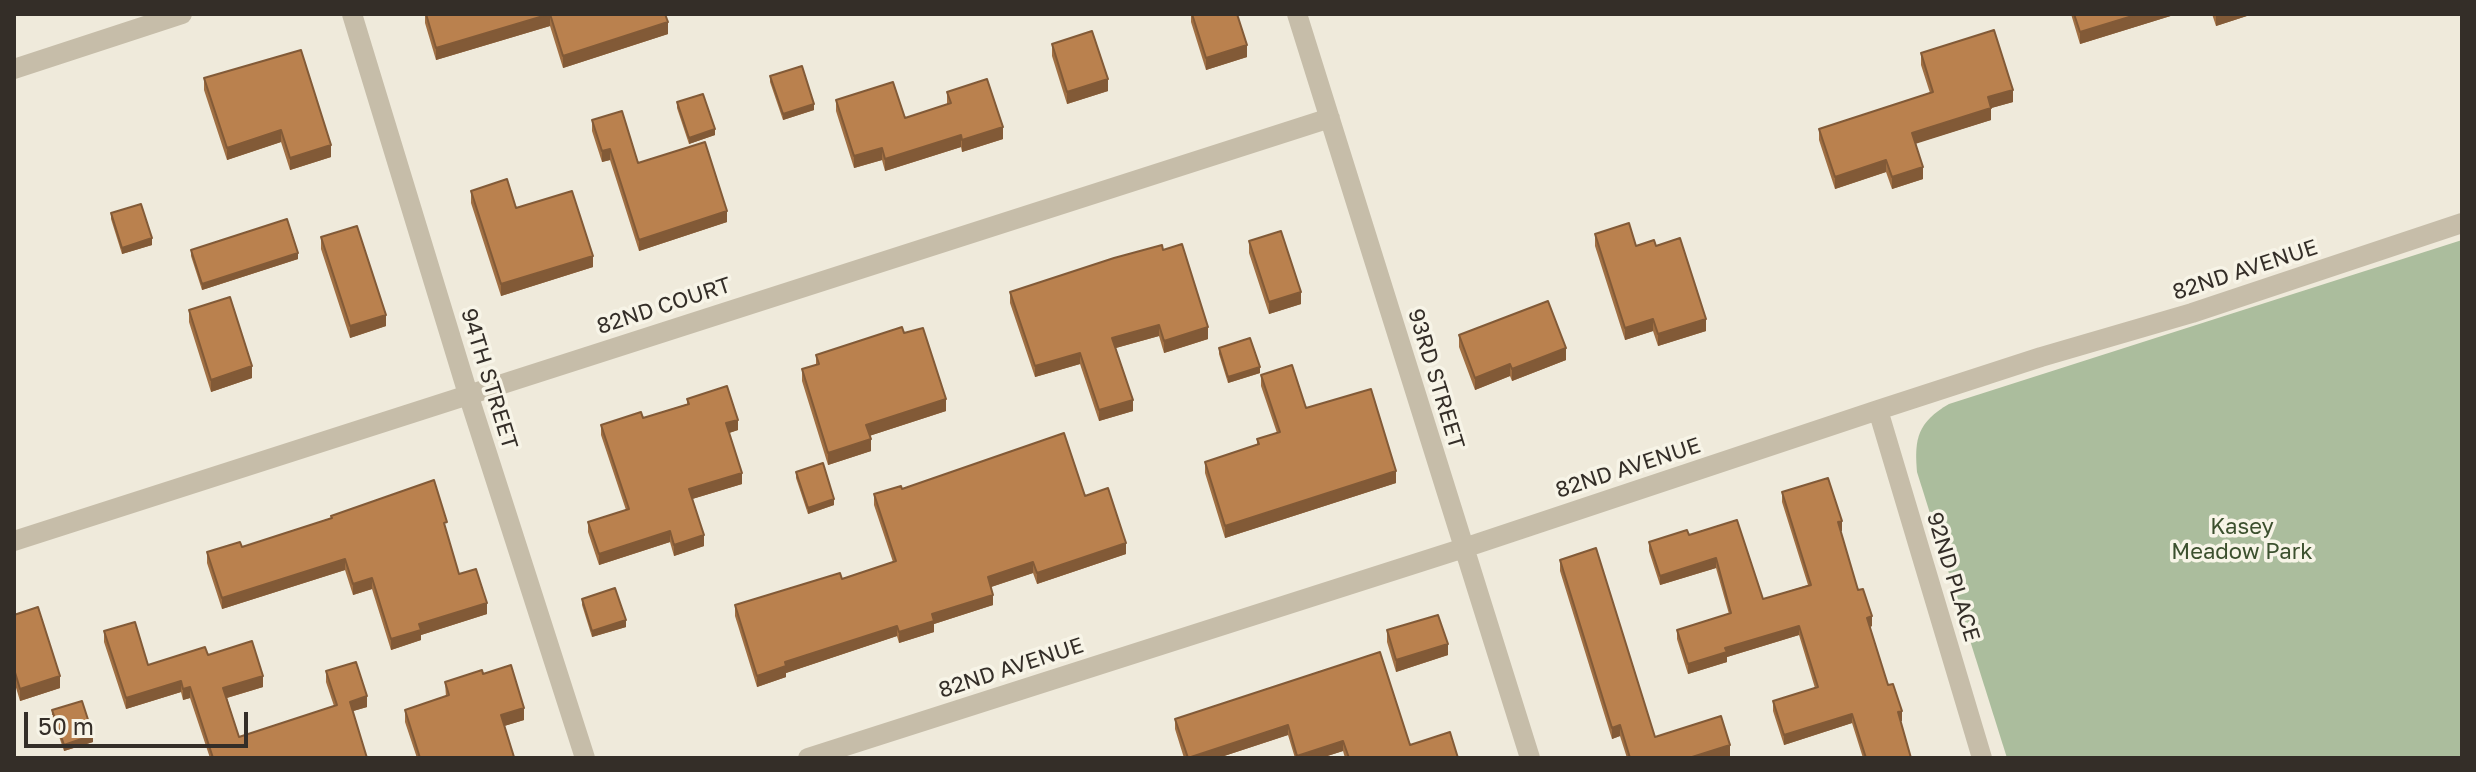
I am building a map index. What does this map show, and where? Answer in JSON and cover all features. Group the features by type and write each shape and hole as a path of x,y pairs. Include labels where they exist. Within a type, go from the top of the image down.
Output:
{"street":[{"path":"14,69 182,14"},
{"name":"94TH STREET","path":"352,14 468,394 585,758"},
{"name":"93RD STREET","path":"1297,14 1530,758"},
{"name":"82ND COURT","path":"14,541 1330,118"},
{"name":"82ND AVENUE","path":"808,758 2462,223"},
{"name":"92ND PLACE","path":"1878,410 1982,758"}],"green space":[{"name":"Kasey Meadow Park","path":"2462,240 2462,758 2007,758 1917,472 1918,440 1930,417 1949,404"}],"building":[{"path":"426,14 550,14 436,48"},
{"path":"550,14 665,14 668,22 563,56"},
{"path":"1192,14 1237,14 1247,45 1206,58"},
{"path":"2074,14 2139,14 2080,32"},
{"path":"1994,30 2013,90 1988,97 1991,108 1912,133 1923,167 1892,177 1886,160 1835,177 1819,129 1933,92 1921,53"},
{"path":"1092,31 1108,79 1067,92 1052,44"},
{"path":"301,50 331,145 290,158 281,130 227,148 204,78"},
{"path":"802,66 814,104 783,114 770,76"},
{"path":"987,79 1003,127 962,140 961,135 885,159 882,148 854,156 836,100 893,82 905,118 951,103 947,92"},
{"path":"703,94 715,129 689,138 677,102"},
{"path":"622,111 638,163 705,142 727,211 639,240 610,149 602,151 592,120"},
{"path":"507,179 516,208 572,191 593,256 501,284 471,191"},
{"path":"141,204 152,238 122,248 111,213"},
{"path":"287,219 298,253 202,284 191,250"},
{"path":"1629,223 1636,246 1654,240 1656,246 1680,238 1706,319 1658,334 1653,319 1625,328 1595,234"},
{"path":"357,226 386,315 350,326 321,237"},
{"path":"1281,231 1301,292 1269,302 1249,241"},
{"path":"1182,244 1208,327 1164,341 1159,325 1112,338 1133,400 1099,410 1080,353 1035,366 1010,292 1114,258 1162,245 1163,250"},
{"path":"230,297 252,366 211,380 189,310"},
{"path":"1548,301 1566,348 1512,369 1510,364 1475,378 1459,335"},
{"path":"902,327 904,333 923,328 946,399 866,425 871,439 828,453 802,369 819,364 816,355"},
{"path":"1250,338 1260,367 1228,377 1219,348"},
{"path":"1292,365 1306,408 1371,389 1396,471 1225,526 1205,462 1259,444 1257,439 1280,432 1261,375"},
{"path":"727,386 738,420 726,423 742,473 689,489 704,535 674,545 670,531 599,554 588,522 629,509 601,425 641,412 643,418 689,404 687,399"},
{"path":"1064,433 1085,496 1108,488 1126,543 1037,573 1033,562 988,577 993,595 932,614 934,621 899,632 897,626 785,662 786,666 757,676 735,605 840,573 842,579 896,561 874,494 901,486 902,489"},
{"path":"823,463 834,499 808,508 796,472"},
{"path":"1828,478 1858,590 1863,589 1872,616 1867,618 1888,685 1893,684 1902,711 1898,712 1911,758 1866,758 1852,714 1784,735 1773,701 1818,687 1799,626 1725,648 1727,652 1688,664 1677,630 1731,613 1716,558 1660,576 1649,542 1687,530 1689,535 1737,520 1763,599 1811,585 1782,492"},
{"path":"434,480 459,574 476,569 487,603 419,624 421,630 391,639 372,578 353,584 345,559 222,598 207,552 240,542 242,547"},
{"path":"1596,548 1655,737 1721,716 1730,745 1689,758 1630,758 1620,725 1612,728 1560,560"},
{"path":"615,588 626,620 592,631 582,599"},
{"path":"38,607 60,676 20,689 14,669 14,615"},
{"path":"1438,615 1448,644 1396,660 1387,630"},
{"path":"135,622 148,665 205,647 208,655 252,641 263,676 223,688 239,737 337,705 326,671 356,662 367,696 350,702 367,758 213,758 190,687 183,689 181,681 126,698 104,631"},
{"path":"1380,652 1410,745 1450,732 1458,758 1349,758 1343,741 1297,756 1288,725 1188,758 1175,719"},
{"path":"511,665 524,708 501,715 514,757 420,758 405,710 449,695 445,682"},
{"path":"82,701 93,735 64,745 52,710"}]}
